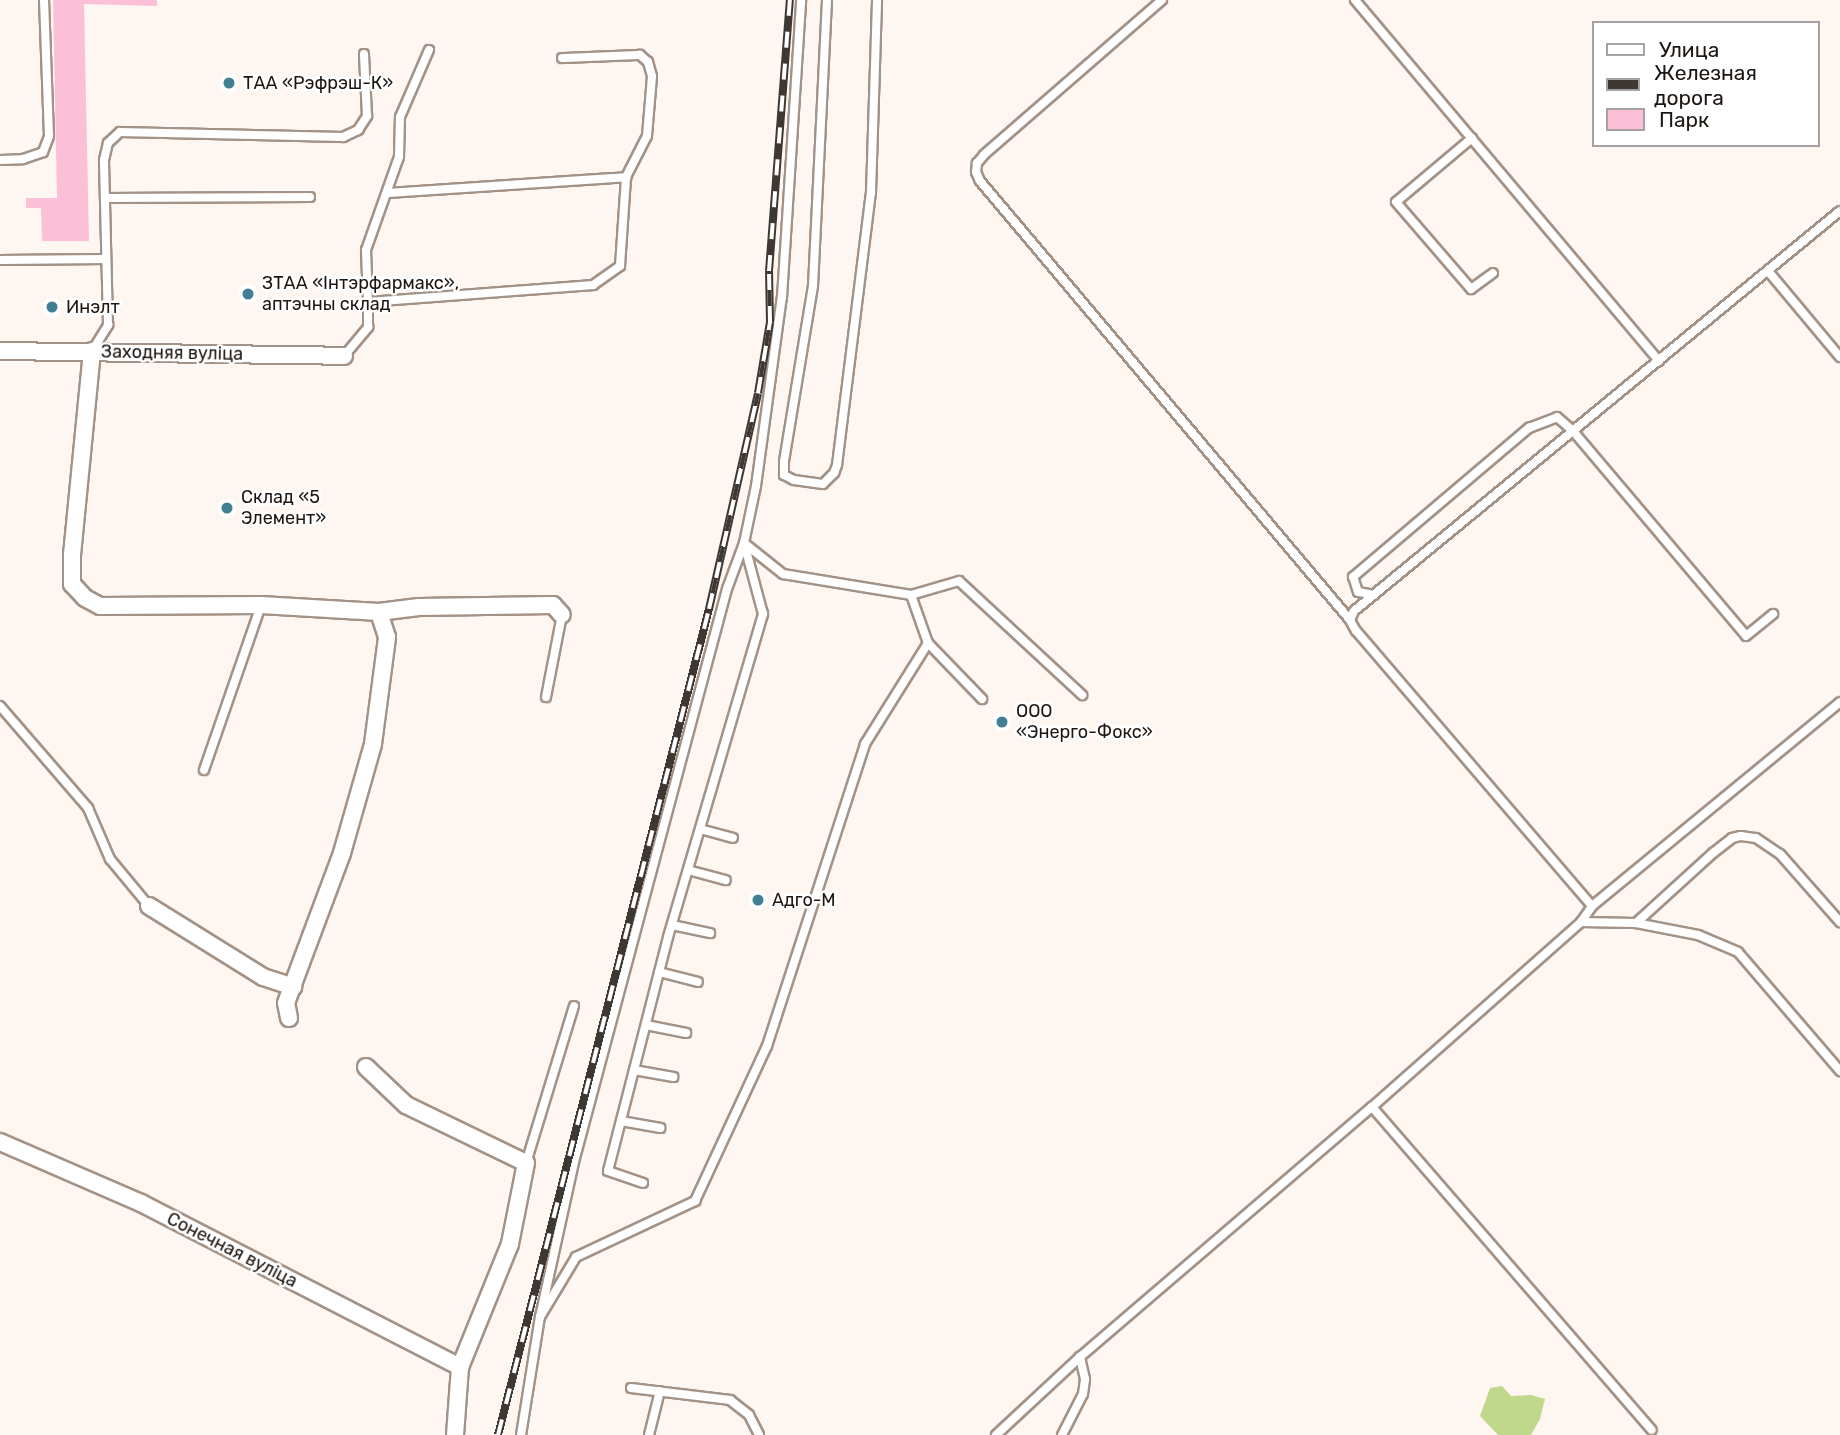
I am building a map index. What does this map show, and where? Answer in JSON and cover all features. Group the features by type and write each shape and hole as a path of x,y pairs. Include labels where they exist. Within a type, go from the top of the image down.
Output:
{"street":[{"name":"Заходняя вуліца","path":"0,351 344,356"},
{"path":"92,351 72,554 72,584 85,598 100,606 261,605 379,612 419,607 553,606 562,615"},
{"path":"289,1018 286,1003 342,853 373,744 387,637 379,612"},
{"path":"149,906 262,977 293,987"},
{"path":"366,1067 406,1105 526,1163 510,1244 460,1367 455,1435"},
{"name":"Сонечная вуліца","path":"0,1142 141,1203 460,1367"}],"lane":[{"path":"0,160 23,159 43,152 49,136 44,0"},
{"path":"521,1435 540,1317 574,1162 727,589 744,543 763,445 782,297 801,0"},
{"path":"827,0 813,286 784,462 784,475 793,480 823,484 828,481 837,465 871,192 877,0"},
{"path":"1162,0 984,155 977,163 976,172 980,181 1350,620 1365,642 1592,906"},
{"path":"1355,0 1658,361"},
{"path":"344,356 368,327 366,250 399,157 400,117 429,50"},
{"path":"92,351 108,325 104,160 108,143 120,132 343,137 358,130 367,116 363,54"},
{"path":"368,302 593,285 620,266 626,177 647,136 652,76 648,62 640,55 562,58"},
{"path":"1472,138 1396,202 1471,289 1493,273"},
{"path":"388,193 626,177"},
{"path":"105,198 310,197"},
{"path":"1350,620 1354,611 1840,211"},
{"path":"0,260 106,258"},
{"path":"1768,271 1840,357"},
{"path":"1374,595 1358,592 1353,577 1529,428 1557,417 1573,431 1746,636 1773,614"},
{"path":"744,543 783,574 911,595 959,581 1082,695"},
{"path":"643,1183 608,1171 672,925 763,614 744,543"},
{"path":"911,595 928,643 982,699"},
{"path":"204,770 261,605"},
{"path":"546,697 562,615"},
{"path":"540,1317 576,1257 695,1202 767,1046 865,744 928,643"},
{"path":"996,1435 1080,1357 1372,1107 1581,922 1592,906 1840,702"},
{"path":"0,706 88,808 110,859 149,906"},
{"path":"700,829 733,838"},
{"path":"1636,923 1713,853 1731,838 1741,835 1756,838 1780,854 1840,922"},
{"path":"688,870 726,880"},
{"path":"1581,922 1636,923 1698,935 1738,952 1840,1071"},
{"path":"672,925 710,933"},
{"path":"659,972 698,982"},
{"path":"526,1163 574,1006"},
{"path":"646,1026 686,1033"},
{"path":"634,1070 673,1077"},
{"path":"1372,1107 1652,1430"},
{"path":"621,1121 660,1128"},
{"path":"1062,1435 1083,1394 1085,1379 1080,1357"},
{"path":"631,1388 730,1400 750,1415 759,1435"},
{"path":"649,1435 660,1391"}],"green space":[{"path":"53,0 157,0 157,6 84,4 89,241 42,241 41,208 26,208 26,198 57,198"}],"shaded area":[{"path":"1502,1386 1511,1396 1531,1395 1545,1399 1540,1419 1531,1435 1498,1435 1480,1416 1490,1388"}],"railway":[{"path":"498,1435 709,609 758,393 770,322 769,271 790,0"}],"place":[{"name":"ТАА «Рэфрэш-К»","path":"229,83"},
{"name":"ЗТАА «Інтэрфармакс», аптэчны склад","path":"248,294"},
{"name":"Инэлт","path":"52,307"},
{"name":"Склад «5 Элемент»","path":"227,508"},
{"name":"ООО «Энерго-Фокс»","path":"1002,722"},
{"name":"Адго-М","path":"758,900"}]}
